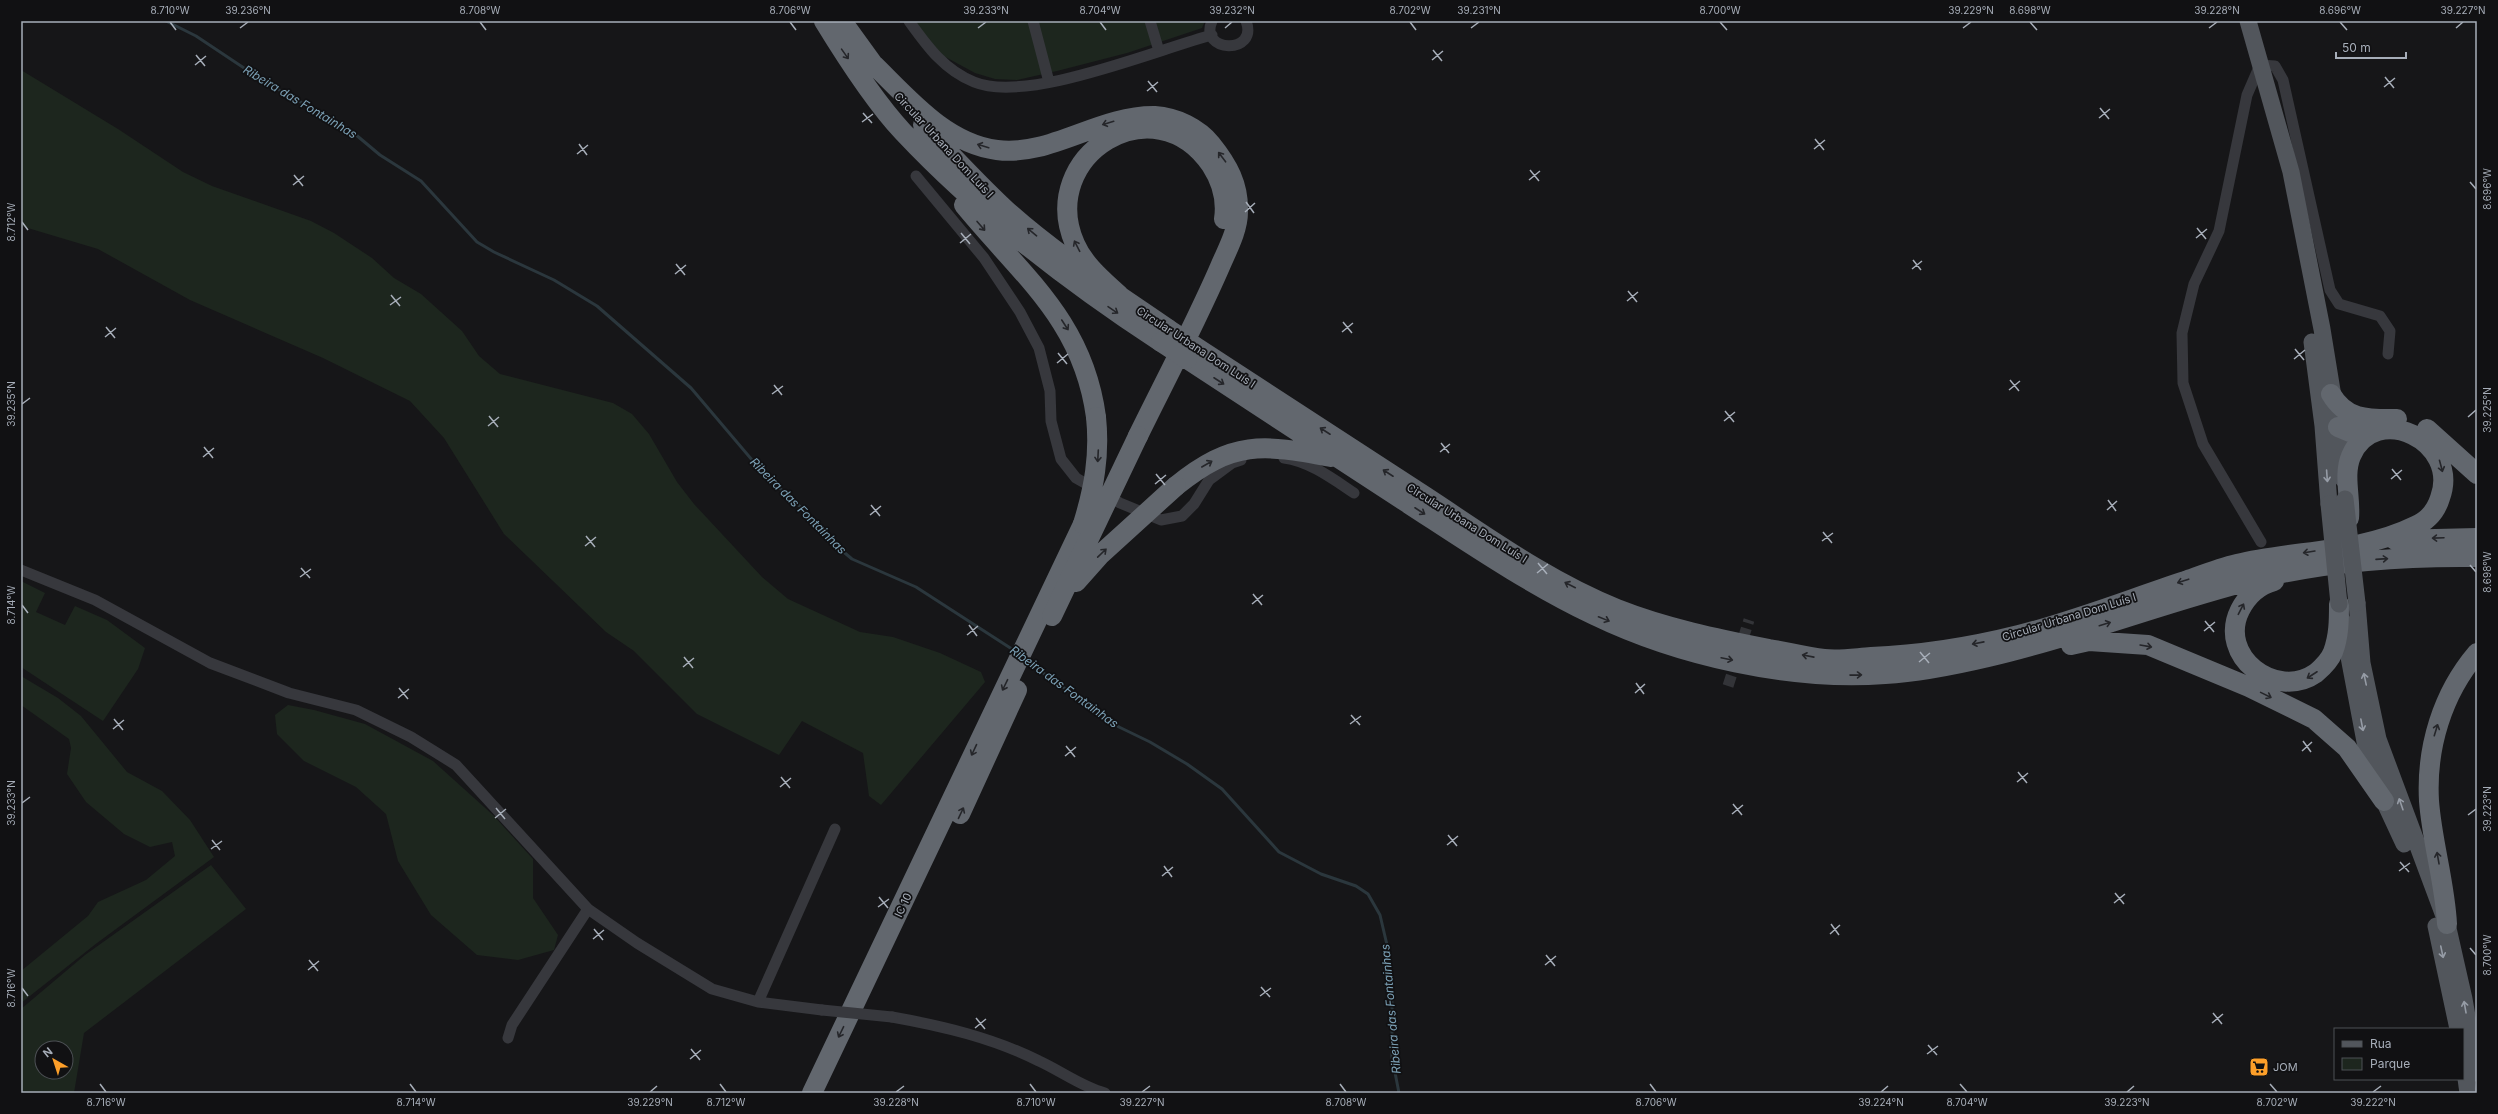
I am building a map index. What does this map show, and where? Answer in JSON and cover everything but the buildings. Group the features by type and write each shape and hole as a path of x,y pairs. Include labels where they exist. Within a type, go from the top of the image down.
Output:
{"highway":[{"name":"Circular Urbana Dom Luís I","path":"824,21 842,51 903,131 973,199 1029,249 1100,301 1164,336 1499,546 1557,579 1617,609 1711,638 1827,660 1920,655 2020,635 2236,564 2375,540"},
{"name":"Circular Urbana Dom Luís I","path":"842,21 868,59 919,120 983,188 1036,235 1120,296 1164,336"},
{"name":"IC 10","path":"812,1093 902,907 990,715 1083,524 1204,303 1232,239 1238,214 1237,188 1225,160 1206,138 1181,122 1158,116 1128,117 1030,150 996,150 964,141 943,130 868,59"},
{"name":"IC 10","path":"827,1093 988,756 1209,267 1222,234 1226,204 1219,178 1204,155 1186,139 1165,131 1134,129 1111,137 1084,160 1069,191 1067,216 1076,245 1098,275 1120,296"},
{"name":"IC 10","path":"903,131 965,207 1043,296 1066,326 1088,377 1096,417 1098,445 1097,472 1083,524"},
{"name":"Circular Urbana Dom Luís I","path":"1191,353 1340,459 1546,589 1596,616 1642,635 1689,651 1775,669 1832,675 1883,674 1928,670 2053,640 2258,579 2330,566"},
{"path":"2331,394 2336,402 2357,418"},
{"path":"2338,427 2357,418 2400,418 2423,426 2477,474"},
{"path":"2338,427 2350,432 2397,430 2424,441 2439,458 2444,482 2441,496 2429,517 2411,528 2375,540"},
{"path":"2348,530 2349,460 2358,444 2378,430"},
{"name":"IC 10","path":"1052,616 1090,565 1176,486 1208,463 1237,451 1254,448 1285,449 1340,459"},
{"path":"2375,540 2477,538"},
{"path":"2348,603 2338,629 2333,654 2322,668 2306,679 2286,683 2267,679 2249,666 2237,642 2235,628 2237,616 2252,594 2272,582 2312,573 2330,566 2370,560 2415,557 2477,557"},
{"path":"1928,670 2033,654 2089,641 2148,645 2249,687 2314,719 2347,748 2384,800"},
{"path":"2447,924 2429,801 2431,754 2435,733 2451,693 2477,654"}],"main road":[{"path":"2248,21 2291,172 2322,329 2331,394 2338,427 2337,502 2366,747 2384,800 2412,861 2436,925 2458,1028"},
{"path":"2260,65 2314,354 2324,447 2337,502 2348,530 2348,603 2378,739 2447,924 2464,999 2477,1073"},
{"path":"2314,354 2320,368 2327,415 2338,427"},
{"path":"2324,447 2331,434 2338,427"},
{"path":"2464,1063 2468,1093"}],"street":[{"path":"909,21 940,60 976,83 1004,89 1049,82 1113,66 1212,35"},
{"path":"1033,21 1049,82"},
{"path":"1150,21 1160,51"},
{"path":"1212,21 1212,35 1218,43 1224,46 1237,45 1246,37 1248,31 1246,21"},
{"path":"2261,542 2203,444 2183,383 2182,333 2194,284 2219,230 2247,95 2260,65 2275,66 2283,80 2330,290 2339,304 2380,316 2390,331 2388,354"},
{"path":"916,176 984,258 1020,312 1040,348 1050,391 1052,421 1061,459 1076,478 1120,503 1161,520 1182,516 1194,504 1209,480 1232,463 1260,455 1294,459 1327,475 1354,493"},
{"path":"21,570 95,600 210,663 289,693 356,710 411,737 456,765 588,909 712,989 758,1002 892,1017 933,1024 986,1039 1038,1060 1105,1093"},
{"path":"758,1002 835,829"},
{"path":"508,1038 512,1025 588,909"}],"green space":[{"path":"912,21 1205,21 1202,28 1127,53 1017,80 995,79 975,73 940,54"},
{"path":"21,70 118,129 183,172 212,186 311,221 334,233 372,258 394,278 421,294 462,331 479,356 500,374 613,403 632,414 649,434 677,482 694,504 762,577 788,599 860,632 893,637 940,653 981,672 985,682 881,805 869,796 863,753 802,721 779,755 697,714 634,651 606,632 504,534 444,438 410,401 323,358 190,300 98,249 21,226"},
{"path":"21,581 45,593 36,612 65,625 75,606 107,620 145,648 138,669 103,721 21,667"},
{"path":"21,676 58,698 81,716 127,772 162,791 190,820 214,857 97,943 21,1003 21,971 88,916 98,902 146,880 175,856 172,842 150,847 124,834 86,802 67,774 71,748 69,739 21,705"},
{"path":"288,705 314,710 365,724 433,761 493,815 533,859 533,898 558,935 554,950 518,960 477,955 431,915 398,861 386,814 356,787 304,761 277,734 275,715"},
{"path":"211,865 246,909 84,1033 74,1093 21,1093 21,1009 85,955"}],"waterway":[{"name":"Ribeira das Fontainhas","path":"166,21 196,36 265,82 349,129 380,155 421,181 477,242 494,252 554,280 597,306 691,388 764,474 804,510 827,538 852,559 916,587 1015,651"},
{"name":"Ribeira das Fontainhas","path":"1025,660 1119,727 1150,742 1187,764 1222,789 1279,852 1321,874 1356,886 1368,894 1380,915 1387,945 1392,1003 1392,1057 1399,1093"}],"tunnel":[{"path":"1728,686 1749,620"}],"place":[{"name":"JOM","path":"2259,1067"}]}
